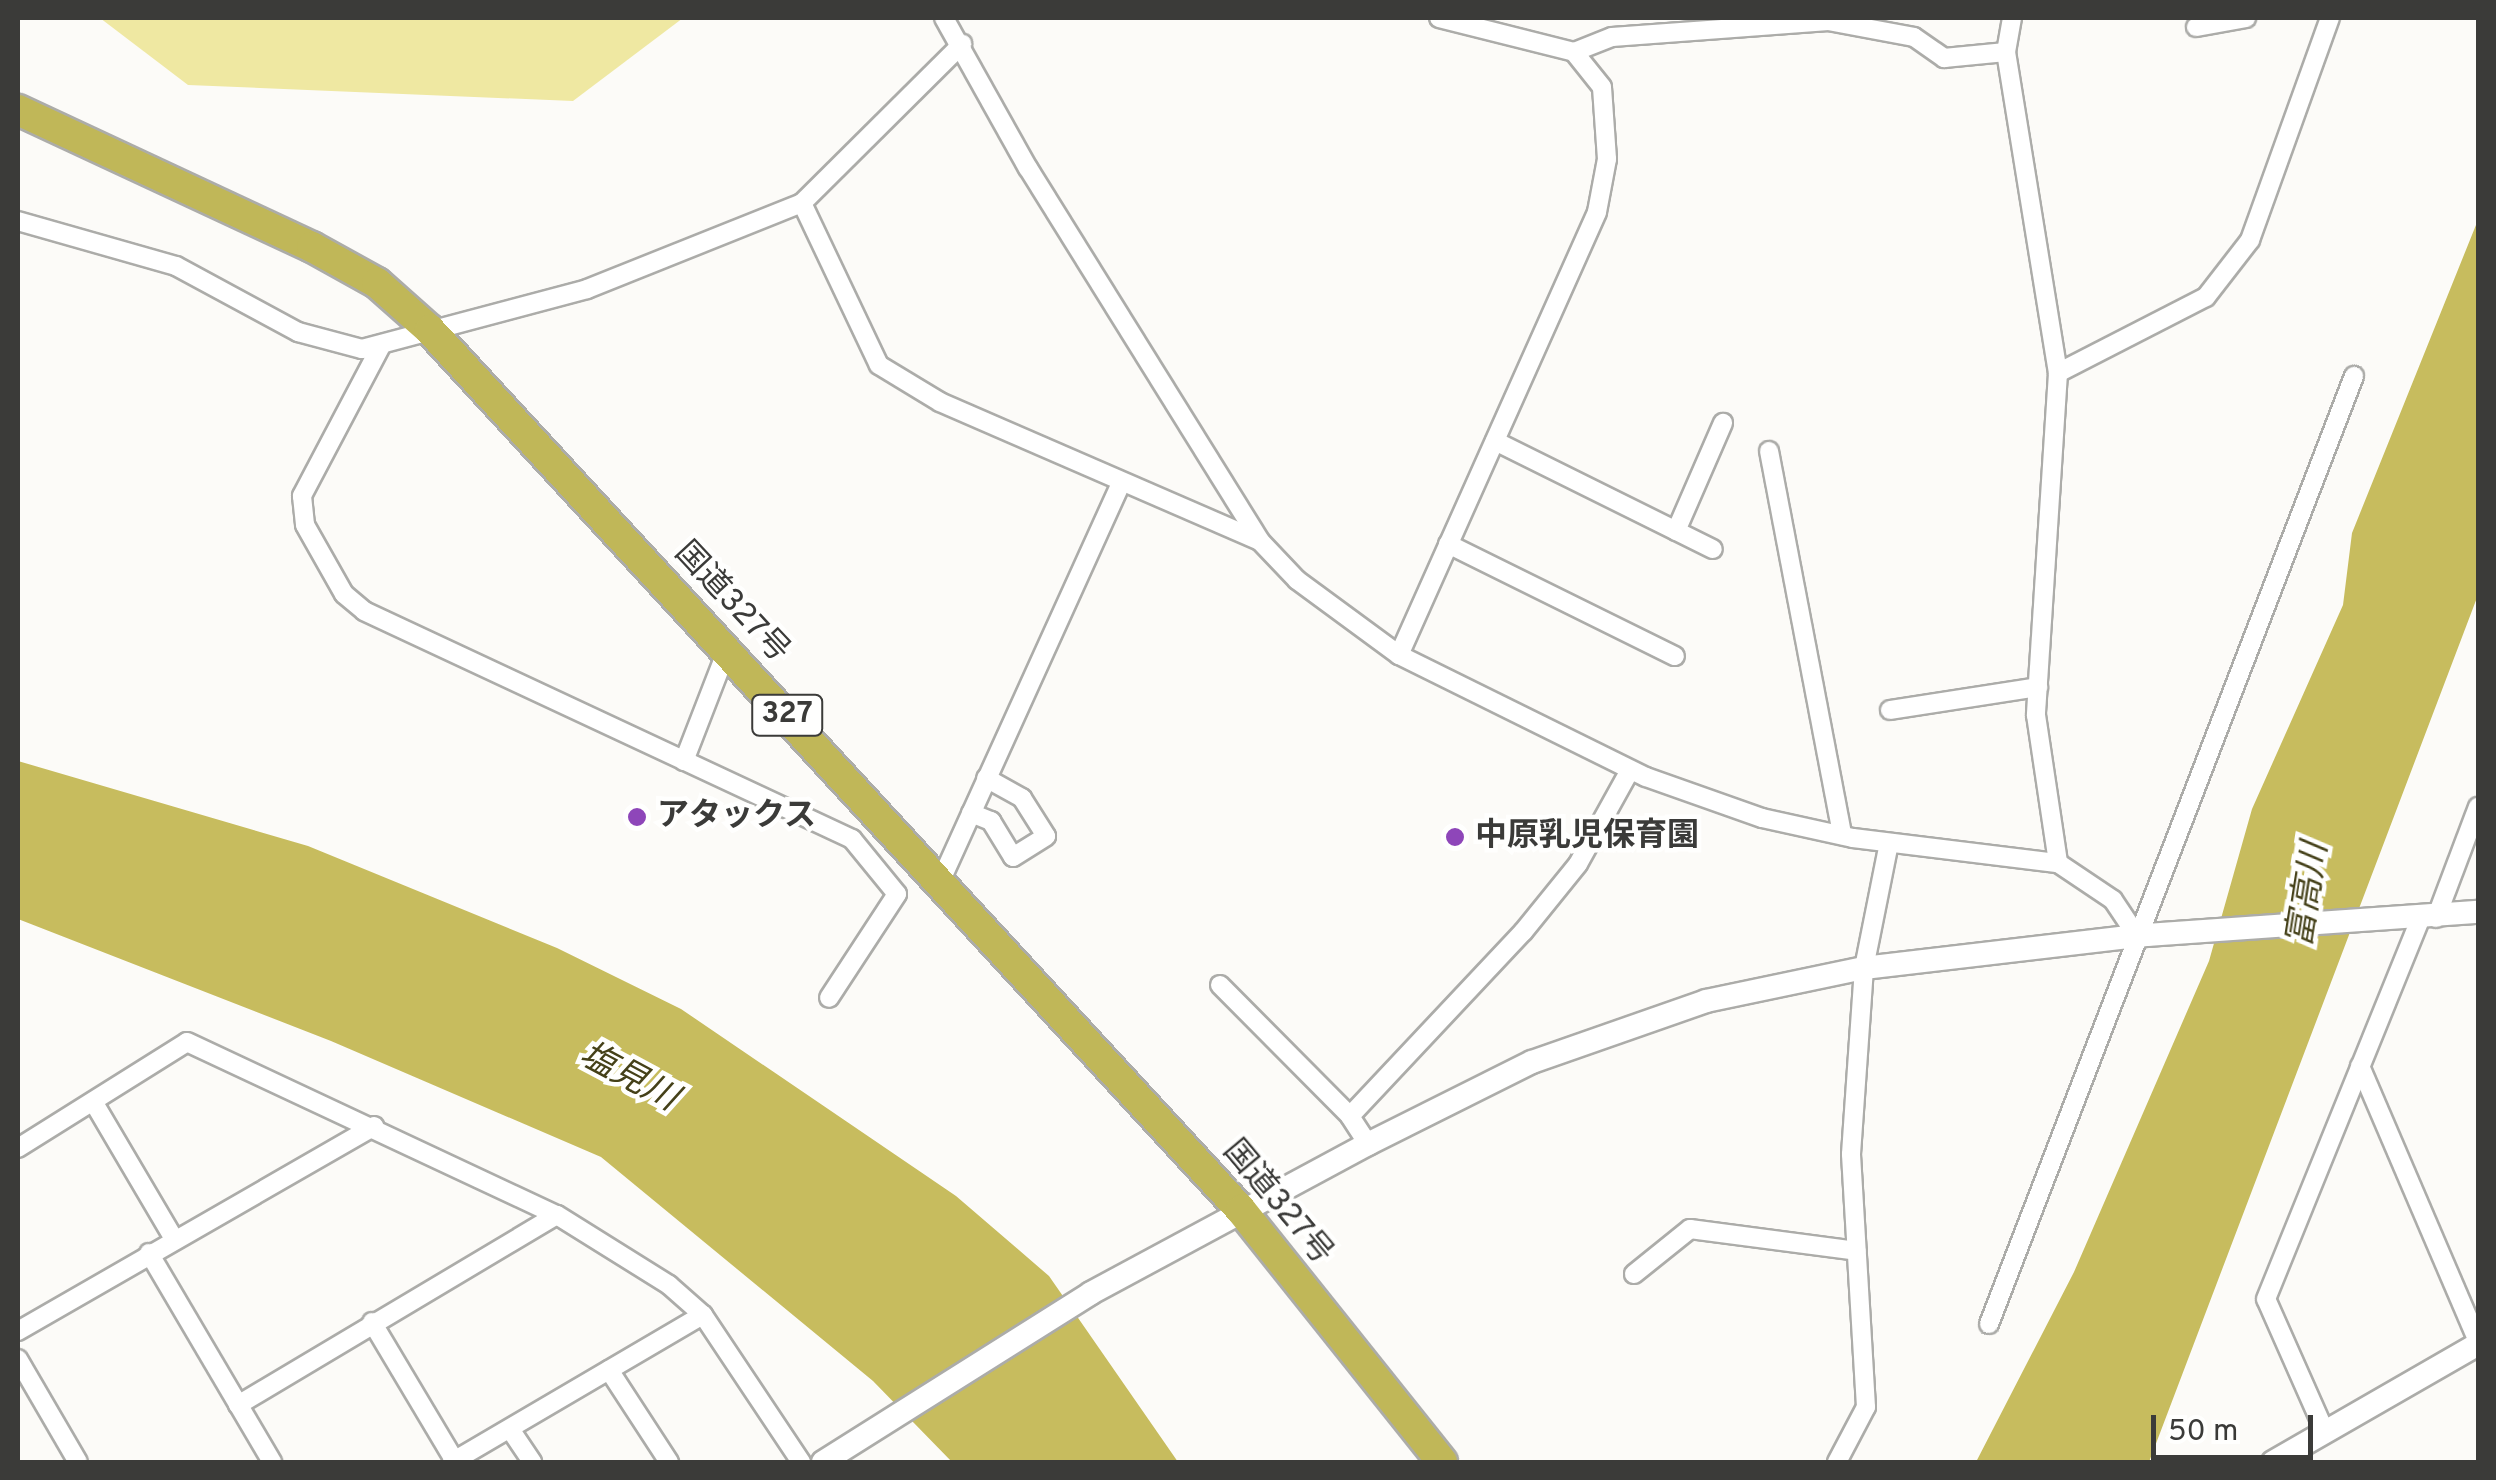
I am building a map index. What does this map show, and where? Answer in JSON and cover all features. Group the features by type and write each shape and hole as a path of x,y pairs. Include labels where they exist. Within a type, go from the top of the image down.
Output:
{"highway":[{"name":"国道327号","path":"18,110 312,247 378,283 430,330 1241,1210 1442,1462"}],"street":[{"path":"944,18 962,44 1028,168 1260,541 1297,580 1399,655 1630,770 1762,818 1842,836 2058,863 2113,900 2143,937"},
{"path":"1439,18 1574,52 1612,37 1749,21 1828,20 1914,37 1944,58 2006,52"},
{"path":"2012,18 2006,52 2058,373 2036,716 2058,863"},
{"path":"2196,27 2246,18"},
{"path":"2058,373 2206,297 2250,240 2330,18"},
{"path":"19,224 176,266 298,332 362,349 588,289 802,202 962,44"},
{"path":"1399,655 1598,212 1607,159 1602,87 1574,52"},
{"path":"802,202 879,365 940,402 1120,486 1260,541"},
{"path":"382,344 302,496 305,525 344,594 364,611 852,839 898,894 829,998"},
{"path":"1988,1324 2143,937 2182,811 2354,376"},
{"path":"1676,531 1723,423"},
{"path":"1494,440 1713,549"},
{"path":"1769,450 1842,836"},
{"path":"940,880 1120,486"},
{"path":"1448,544 1675,656"},
{"path":"684,760 727,650"},
{"path":"1890,710 2038,687"},
{"path":"1350,1116 1545,905 1578,864 1630,770"},
{"path":"971,813 991,821 1013,857 1046,836 1022,798 986,778"},
{"path":"2325,1432 2266,1300 2418,920 2478,807"},
{"path":"1837,1462 1866,1407 1851,1154 1864,968 1888,843"},
{"path":"823,1462 1091,1293 1241,1210 1368,1144 1591,1040 1706,1001 1864,968 2143,937 2418,920 2478,912"},
{"path":"1220,985 1350,1116 1368,1144"},
{"path":"18,1148 94,1104 187,1042 374,1126 557,1215 669,1285 702,1315 801,1462"},
{"path":"2272,1462 2478,1343 2360,1066"},
{"path":"94,1104 174,1239"},
{"path":"18,1331 374,1126"},
{"path":"238,1405 557,1215"},
{"path":"1634,1274 1690,1229 1857,1251"},
{"path":"150,1253 272,1462"},
{"path":"372,1322 454,1462 702,1315"},
{"path":"18,1360 78,1462"},
{"path":"609,1370 669,1462"},
{"path":"510,1428 532,1462"}],"shaded area":[{"path":"100,18 683,18 573,101 188,85"}],"water":[{"name":"富高川","path":"2478,220 2478,595 2149,1462 1976,1462 2074,1272 2209,961 2252,809 2343,605 2352,533"},
{"name":"塩見川","path":"18,761 308,846 557,948 681,1009 956,1196 1049,1276 1178,1462 952,1462 873,1381 601,1157 331,1041 18,919"}],"place":[{"name":"アタックス","path":"637,817"},
{"name":"中原乳児保育園","path":"1455,837"}]}
